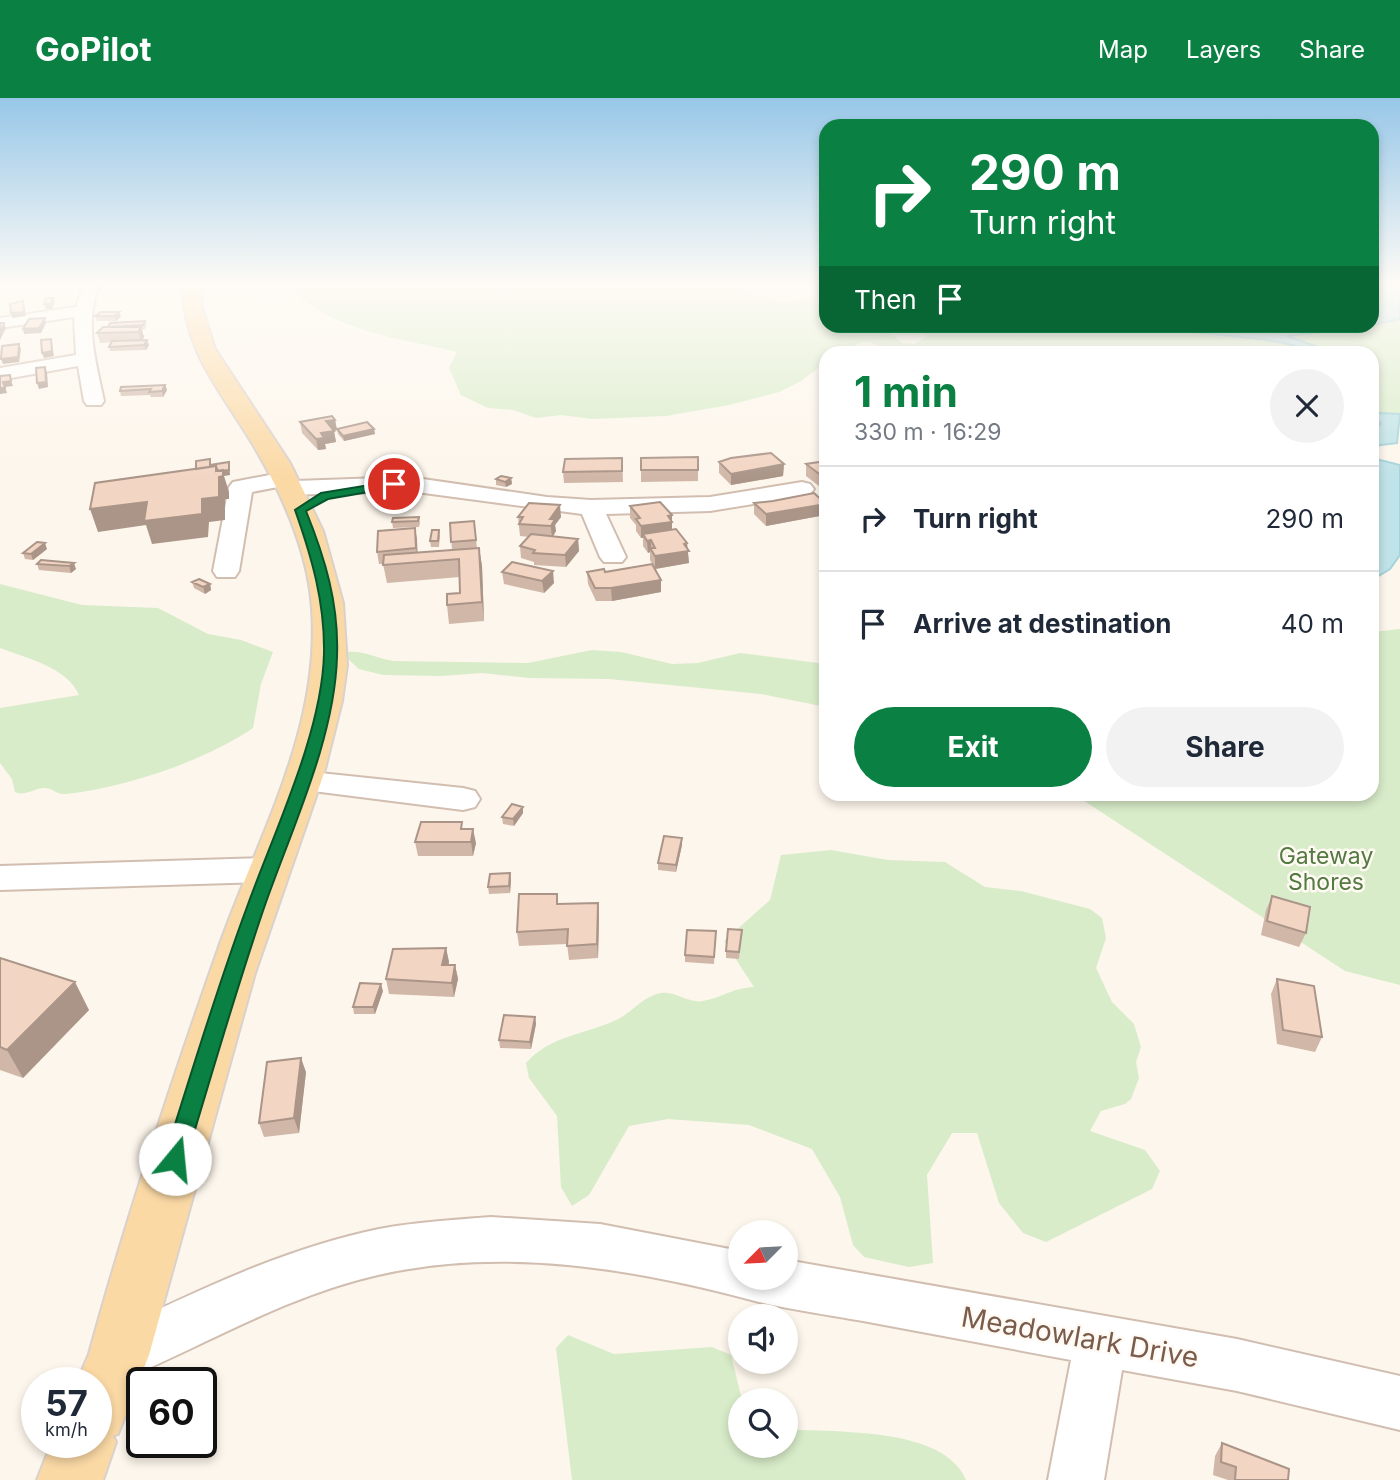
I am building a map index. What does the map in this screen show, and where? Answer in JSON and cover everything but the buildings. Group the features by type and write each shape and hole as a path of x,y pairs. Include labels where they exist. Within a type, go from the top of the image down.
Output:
{"main road":[{"path":"112,1372 207,1053 268,870 301,781 325,701 331,640 323,576 291,492 204,349"},
{"path":"70,1480 79,1458"}],"street":[{"path":"87,349 94,401"},
{"path":"0,374 88,359"},
{"path":"226,570 241,487 325,496 378,485 409,484 547,504 591,507 710,504 802,489"},
{"path":"591,507 613,557"},
{"path":"301,781 463,799"},
{"path":"0,878 268,870"},
{"path":"119,1355 265,1285 344,1258 413,1244 501,1239 555,1241 728,1272"},
{"name":"Meadowlark Drive","path":"798,1285 1237,1365 1400,1403"},
{"path":"1076,1480 1101,1341"}],"green space":[{"path":"446,349 819,349 819,367 801,381 779,392 729,405 666,416 592,419 561,415 536,418 513,410 488,408 461,395 449,368 457,352"},
{"path":"1379,349 1400,349 1400,414 1379,415"},
{"path":"0,584 82,605 158,608 208,634 241,640 273,652 261,684 253,728 188,762 113,786 66,794 46,788 15,792 12,779 0,763 0,708 79,695 73,685 56,670 0,648"},
{"name":"Gateway Shores","path":"1400,629 1400,985 1345,971 1084,801 1379,801 1379,631"},
{"path":"592,650 621,652 672,664 698,663 740,653 819,663 819,706 761,694 609,679 529,678 482,673 441,676 383,675 359,669 349,660 347,652 360,652 394,661 528,663"},
{"path":"831,850 888,860 945,862 985,887 1021,891 1090,909 1102,918 1106,938 1096,968 1112,1002 1134,1024 1141,1047 1136,1062 1139,1078 1131,1099 1125,1104 1101,1111 1090,1131 1145,1150 1160,1171 1152,1189 1046,1242 1023,1233 999,1203 977,1133 952,1133 927,1175 933,1263 909,1267 864,1257 853,1245 840,1197 812,1149 749,1125 668,1119 629,1126 589,1195 572,1206 561,1187 557,1116 529,1078 526,1063 557,1041 616,1020 643,1001 661,993 698,1001 754,987 724,941 770,900 781,855"},
{"path":"568,1335 614,1354 712,1347 728,1354 728,1374 736,1374 739,1388 728,1388 728,1458 798,1458 798,1430 859,1433 912,1441 935,1450 954,1462 966,1480 572,1480 556,1348"}],"water":[{"path":"1379,413 1400,414 1397,443 1379,445"},
{"path":"1379,460 1400,465 1400,555 1390,569 1379,576"}],"route":[{"path":"175,1159 234,967 313,747 325,701 331,657 327,593 320,561 300,510 325,496 394,484"}]}
